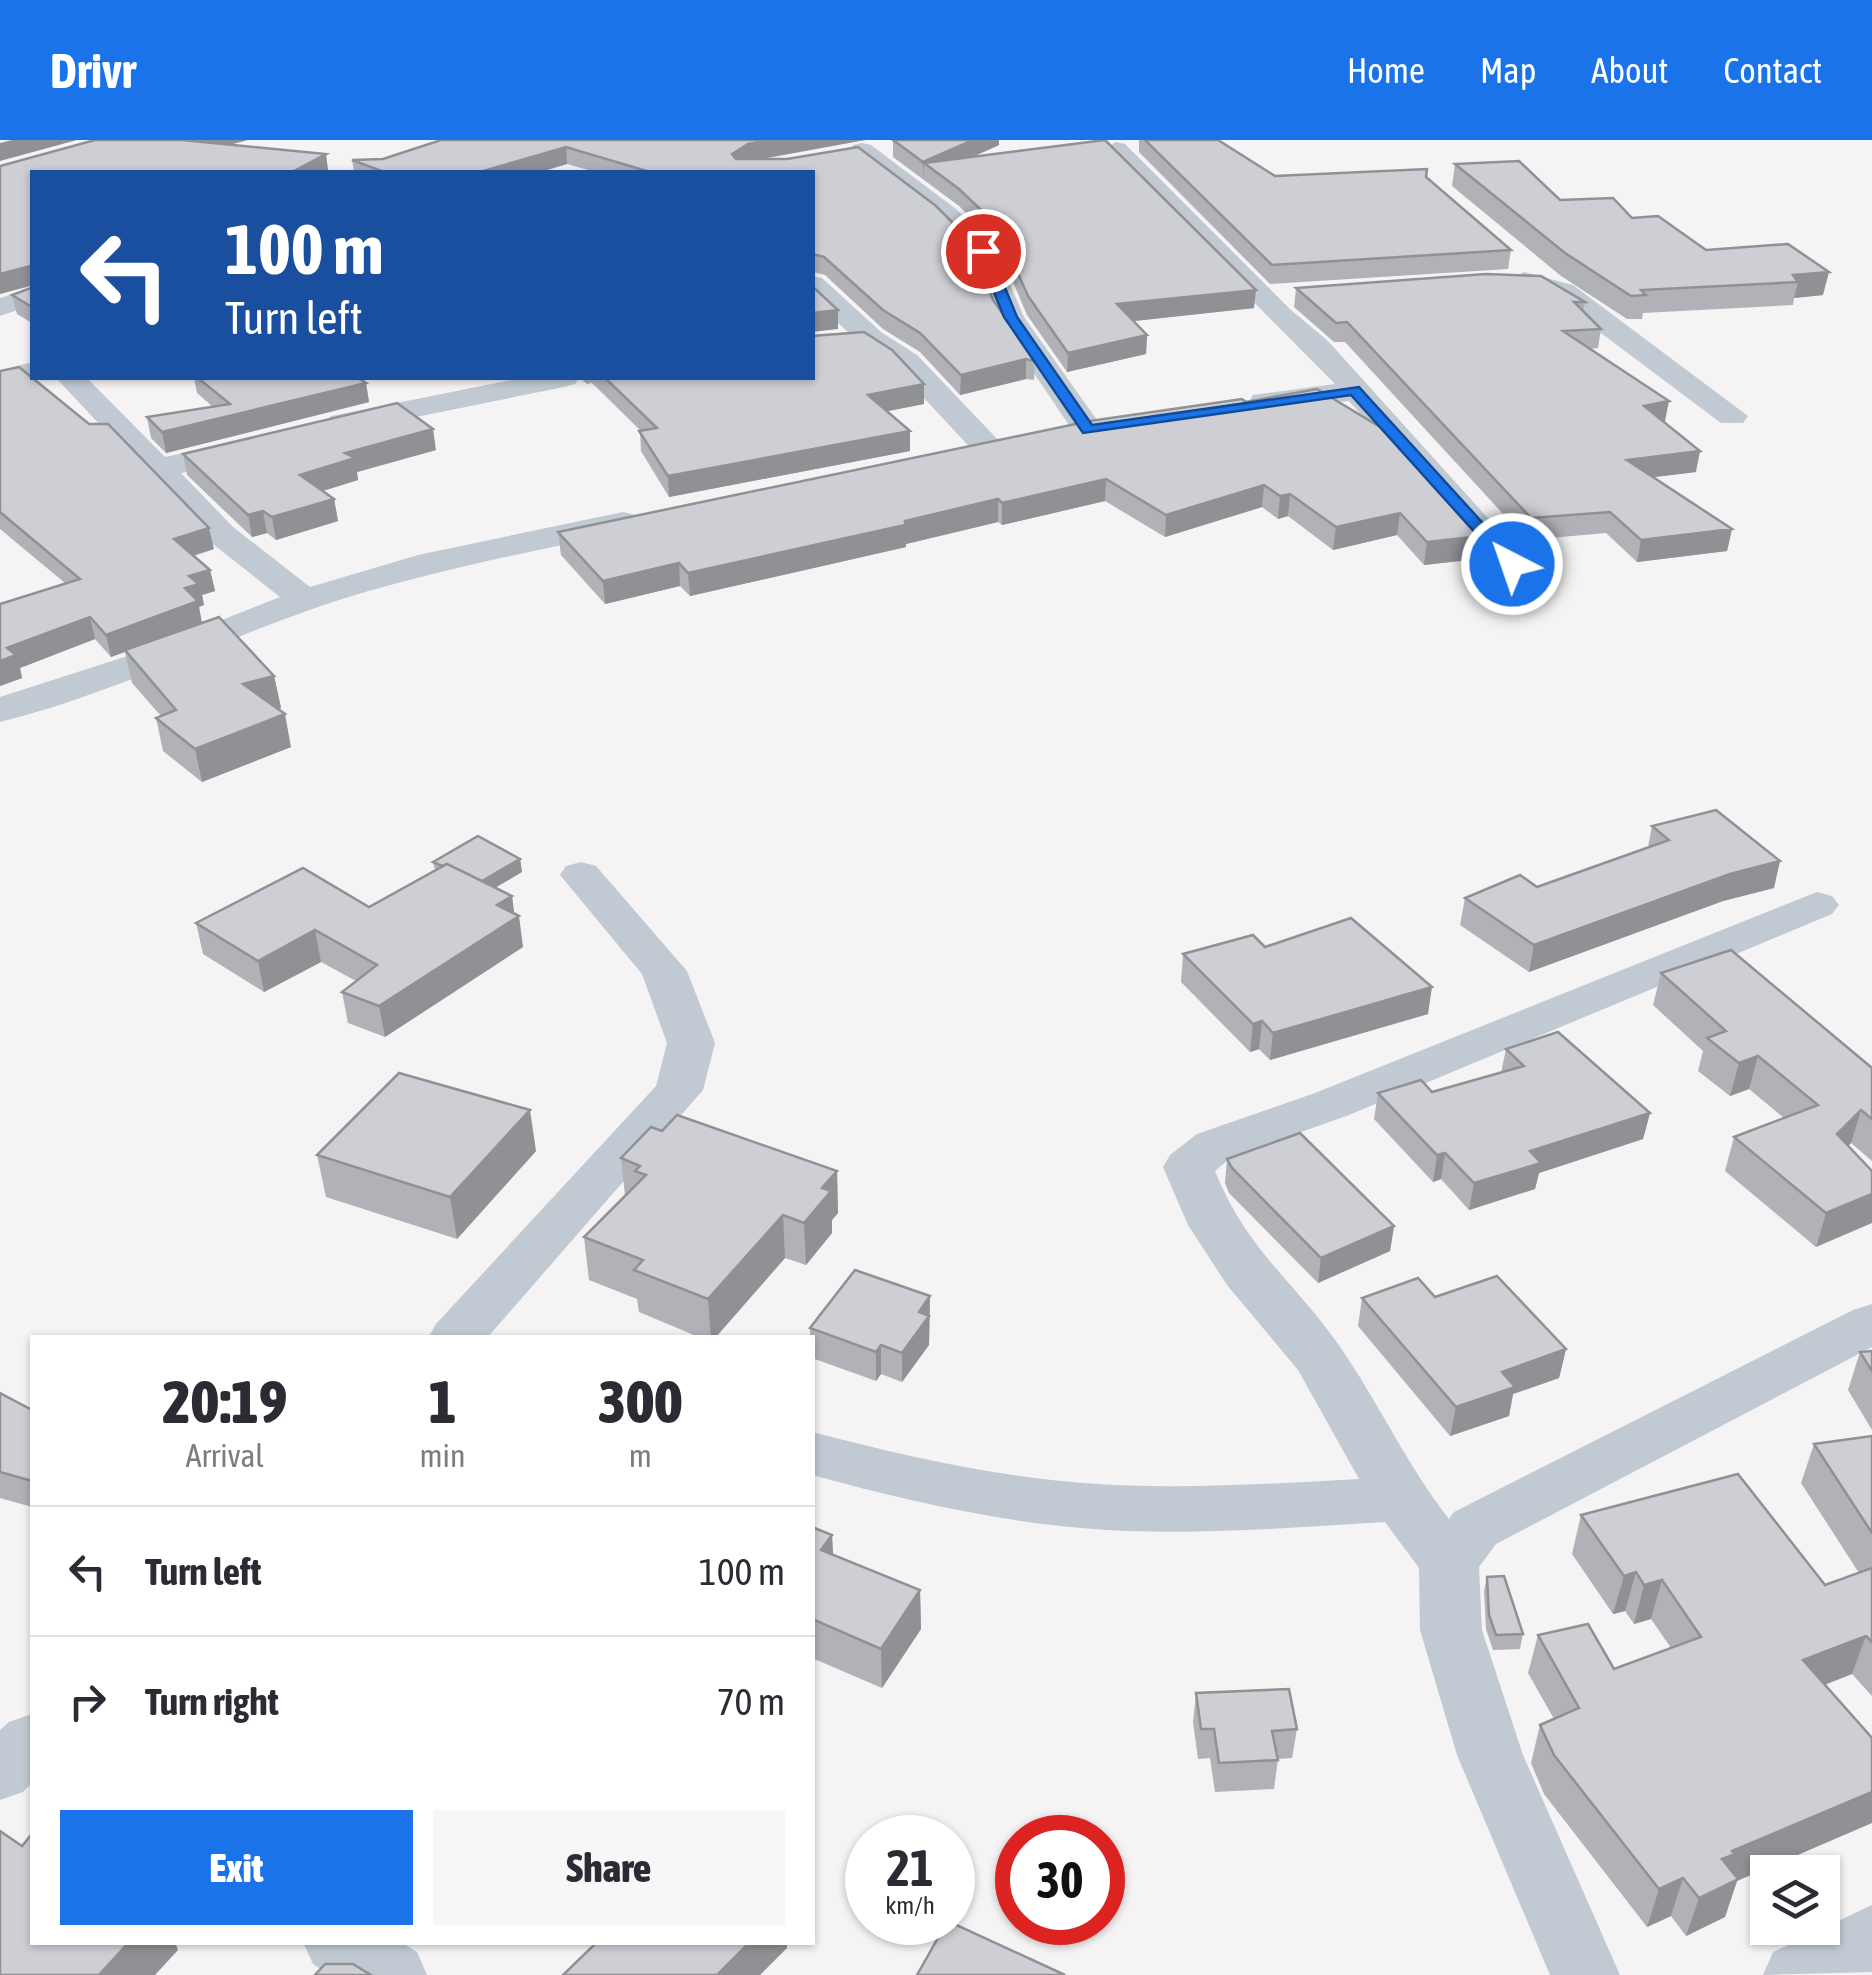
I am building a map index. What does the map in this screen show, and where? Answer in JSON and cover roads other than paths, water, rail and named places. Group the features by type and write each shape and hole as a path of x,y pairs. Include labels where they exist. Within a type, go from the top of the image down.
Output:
{"street":[{"path":"895,145 853,152 947,215 983,251 1010,317 1072,434 1127,424"},
{"path":"1116,149 1262,297 1318,347 1512,564"},
{"path":"1508,250 1732,416"},
{"path":"1498,281 1549,284"},
{"path":"815,287 870,338 906,361 990,450"},
{"path":"1262,297 1297,294"},
{"path":"0,307 30,297"},
{"path":"828,342 870,338"},
{"path":"0,380 30,372"},
{"path":"73,380 221,534 305,600"},
{"path":"313,430 548,380"},
{"path":"1242,405 1354,390"},
{"path":"159,468 278,441"},
{"path":"953,458 1023,444"},
{"path":"0,710 156,659 305,600 418,566 650,517"},
{"path":"458,1335 679,1090 691,1043 664,971 581,875"},
{"path":"1585,1975 1490,1755 1451,1630 1449,1562 1400,1499 1318,1357 1246,1272 1206,1213 1188,1167 1215,1145 1350,1097 1817,905"},
{"path":"1449,1562 1476,1528 1872,1323"},
{"path":"815,1454 1018,1498 1118,1508 1232,1508 1400,1499"},
{"path":"1798,1975 1872,1937"},
{"path":"343,1945 392,1975"}]}
